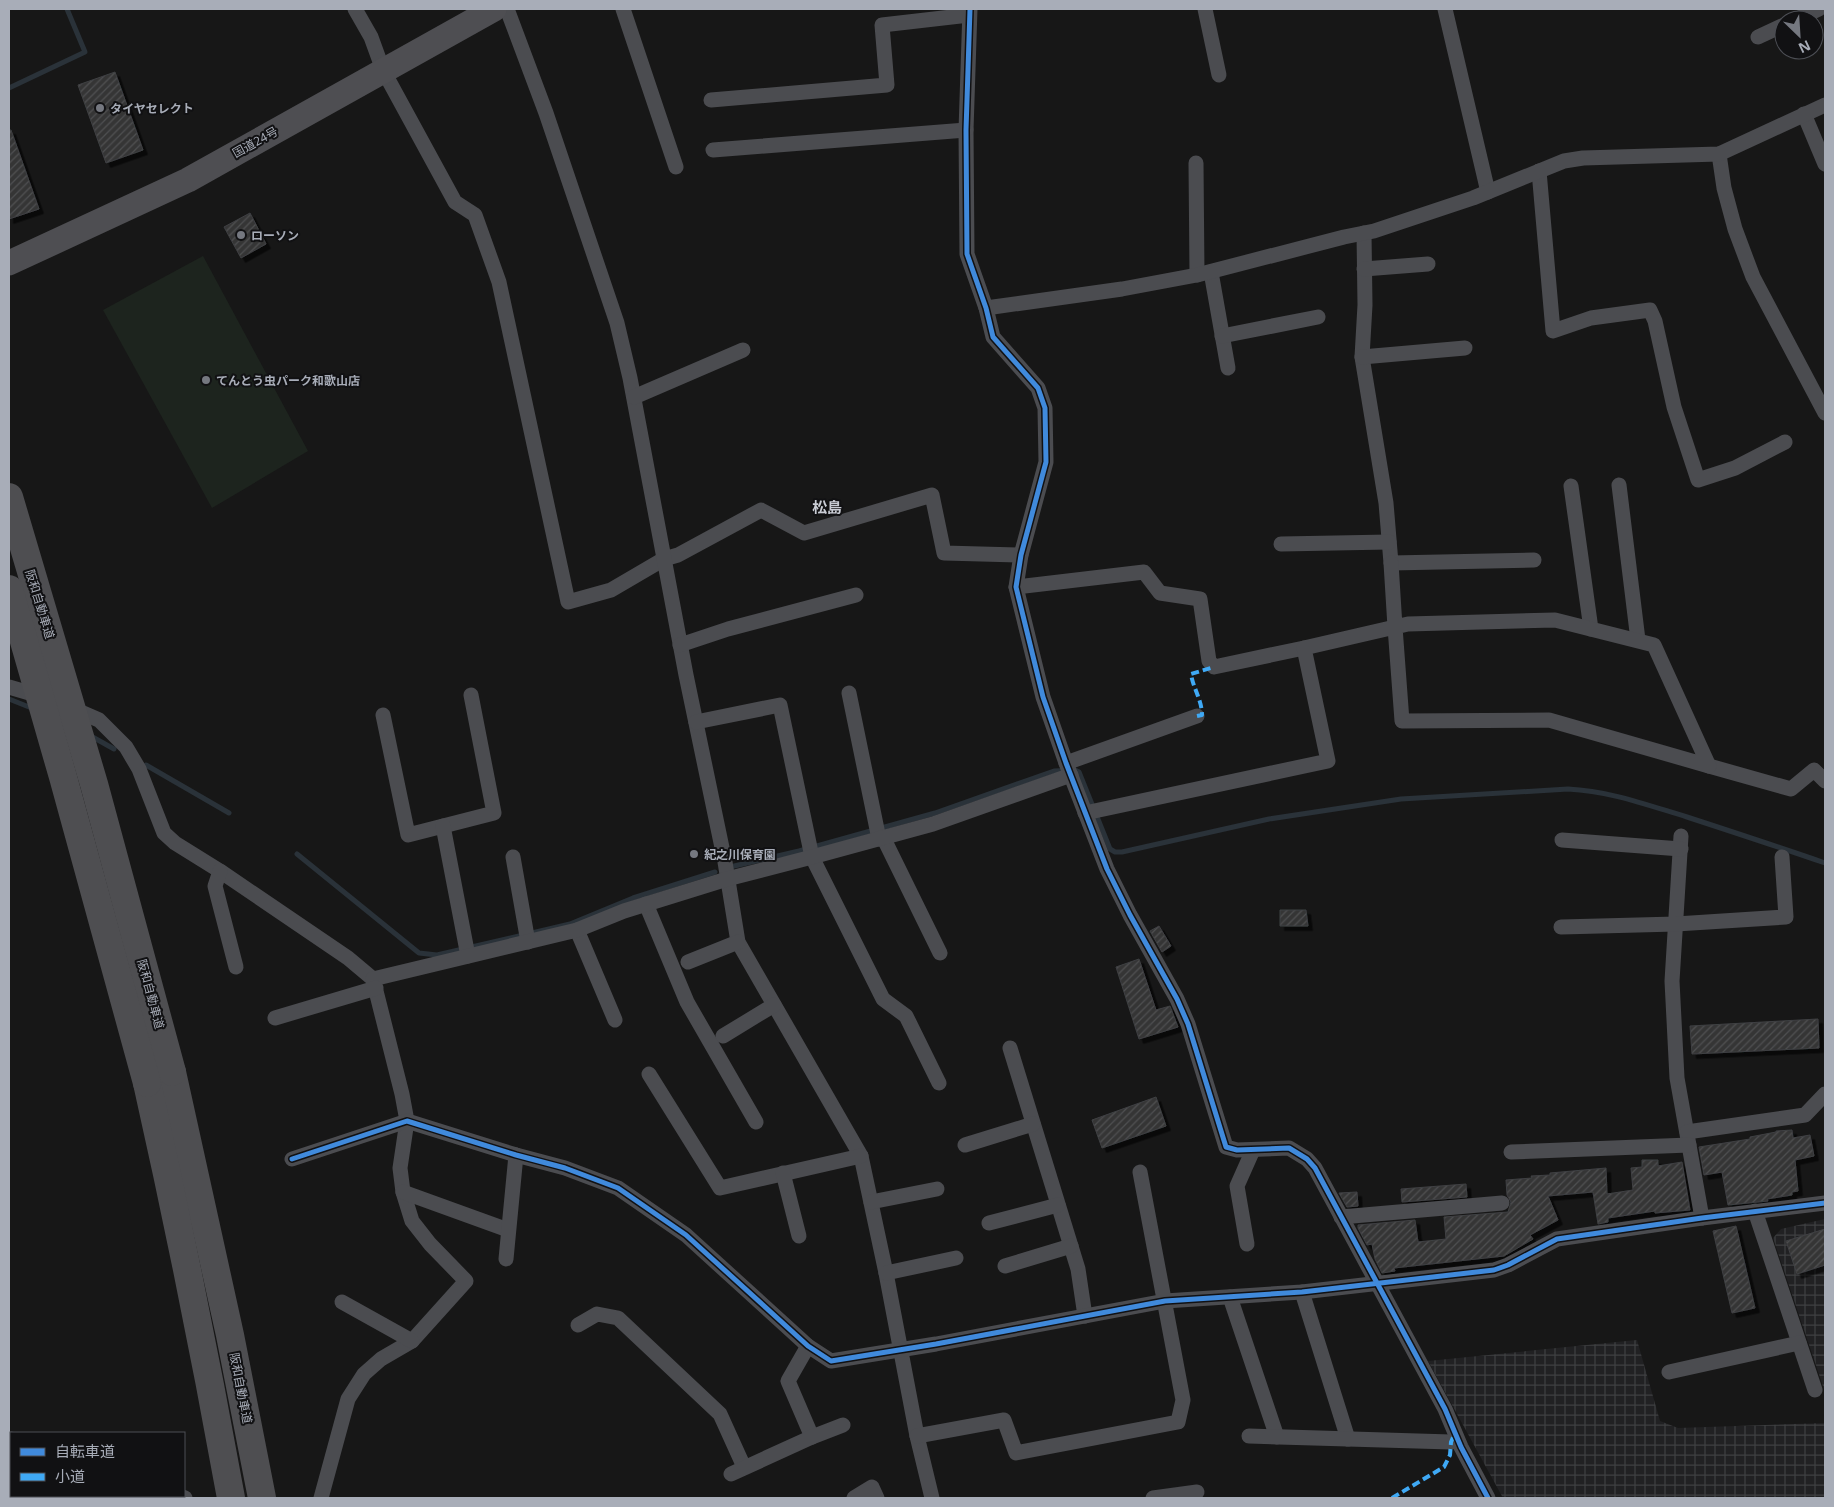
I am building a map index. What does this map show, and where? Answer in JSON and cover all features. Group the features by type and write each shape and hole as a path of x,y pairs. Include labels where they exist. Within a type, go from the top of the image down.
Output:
{"highway":[{"name":"国道24号","path":"9,263 188,180 494,9"},
{"name":"阪和自動車道","path":"9,497 94,784 172,1072 208,1232 262,1498"},
{"name":"阪和自動車道","path":"9,589 147,1083 183,1244 231,1498"}],"street":[{"path":"355,9 370,37 383,70 455,202 474,214 499,282 568,602 611,590 664,559 678,555 761,510 804,533 932,495 944,553 1020,555"},
{"path":"507,9 546,113 617,323 634,398 680,645 725,862 726,879 738,942 861,1156 886,1273 917,1436 932,1498"},
{"path":"623,9 676,167"},
{"path":"1205,9 1219,75"},
{"path":"1446,9 1488,192"},
{"path":"711,100 886,85 882,25 969,12 966,130 967,254 986,308 993,337 1038,388 1045,408 1046,462 1020,555 1016,587 1043,697 1068,769 1091,811 1107,869 1126,908 1177,999 1188,1024 1226,1147 1237,1150 1289,1148 1307,1159 1316,1168 1445,1410 1461,1447 1488,1498"},
{"path":"1758,37 1774,30"},
{"path":"986,308 1122,289 1204,273 1374,231 1488,192 1564,161 1583,158 1719,154 1825,105"},
{"path":"1804,114 1825,164"},
{"path":"712,150 966,130"},
{"path":"1719,154 1724,188 1735,229 1754,277 1825,413"},
{"path":"1196,163 1204,273 1222,336 1228,368"},
{"path":"1539,170 1553,331 1591,318 1650,310 1655,321 1674,407 1698,480 1735,468 1785,442"},
{"path":"1364,233 1365,305 1362,357 1386,503 1402,721 1549,720 1790,789 1814,770 1825,781"},
{"path":"1364,269 1428,264"},
{"path":"1222,336 1318,317"},
{"path":"1362,357 1464,348"},
{"path":"634,398 743,350"},
{"path":"1619,485 1638,640"},
{"path":"1571,486 1591,629"},
{"path":"1281,544 1389,542"},
{"path":"1391,563 1534,560"},
{"path":"1016,587 1144,572 1160,593 1200,599 1209,661 1214,667 1408,624 1555,620 1638,640 1654,645 1709,766"},
{"path":"680,645 728,629 856,595"},
{"path":"1091,811 1328,761 1304,648"},
{"path":"9,687 38,695 99,720 126,747 139,769 164,833 174,843 220,871 348,958 375,984 407,1121 400,1168 403,1192 412,1221 430,1244 466,1281 412,1342 375,1364 364,1374 348,1399 321,1498"},
{"path":"849,694 879,834 940,953"},
{"path":"383,715 408,835 494,812 471,695"},
{"path":"696,722 780,705 811,851 883,999 906,1016 939,1083"},
{"path":"275,1018 467,951 527,937 577,930 646,904 811,851 879,834 933,824 1197,716"},
{"path":"443,826 467,951"},
{"path":"1562,840 1681,843 1672,981 1677,1078 1702,1218"},
{"path":"513,857 527,937"},
{"path":"1561,927 1676,924 1786,916 1782,857"},
{"path":"220,871 215,886 236,967"},
{"path":"646,904 687,1002 756,1122"},
{"path":"577,930 615,1020"},
{"path":"688,962 738,942"},
{"path":"723,1036 774,1005"},
{"path":"1010,1048 1078,1269 1086,1316"},
{"path":"649,1074 720,1188 861,1156"},
{"path":"1511,1152 1688,1139 1806,1115 1825,1094"},
{"path":"292,1159 407,1121 516,1155 565,1168 618,1188 686,1235 808,1346 831,1361 901,1350 1165,1301 1302,1292 1494,1270 1508,1265 1557,1239 1702,1218 1825,1203"},
{"path":"965,1145 1033,1124"},
{"path":"1247,1244 1237,1186 1253,1150"},
{"path":"506,1259 516,1155"},
{"path":"917,1436 1004,1420 1016,1453 1178,1422 1183,1400 1140,1172"},
{"path":"783,1174 799,1236"},
{"path":"871,1202 937,1189"},
{"path":"403,1192 508,1230"},
{"path":"1341,1216 1502,1203"},
{"path":"989,1223 1058,1205"},
{"path":"1754,1212 1815,1390"},
{"path":"1005,1266 1071,1246"},
{"path":"886,1273 956,1258"},
{"path":"1302,1292 1348,1438"},
{"path":"1230,1297 1277,1437"},
{"path":"342,1302 412,1342"},
{"path":"578,1325 596,1314 618,1318 720,1414 738,1471 843,1425"},
{"path":"1669,1372 1800,1343"},
{"path":"808,1346 788,1381 812,1437"},
{"path":"1249,1436 1451,1442"},
{"path":"854,1498 872,1487 877,1498"},
{"path":"1153,1498 1197,1492"}],"shaded area":[{"name":"てんとう虫パーク和歌山店","path":"203,256 308,451 212,508 103,310"},
{"path":"1825,1219 1825,1392 1773,1238 1781,1229"},
{"path":"1637,1340 1660,1421 1678,1428 1825,1423 1825,1498 1503,1498 1428,1361"}],"building":[{"path":"115,72 143,150 106,163 78,85"},
{"path":"9,130 11,130 39,209 9,219"},
{"path":"250,213 266,244 241,258 224,227"},
{"path":"1280,910 1306,910 1308,926 1280,926"},
{"path":"1159,926 1171,946 1162,952 1150,931"},
{"path":"1139,959 1156,1010 1170,1006 1178,1027 1139,1039 1116,967"},
{"path":"1818,1019 1819,1048 1692,1054 1690,1026"},
{"path":"1156,1097 1166,1126 1102,1148 1092,1120"},
{"path":"1792,1130 1793,1138 1810,1135 1814,1156 1795,1160 1798,1191 1792,1192 1792,1195 1767,1199 1768,1201 1728,1205 1722,1172 1704,1175 1699,1147 1750,1139 1750,1137 1776,1131"},
{"path":"1642,1160 1658,1160 1658,1166 1682,1162 1690,1210 1655,1213 1655,1211 1608,1218 1608,1222 1598,1224 1593,1192 1548,1196 1558,1220 1530,1235 1533,1239 1504,1256 1394,1268 1395,1271 1382,1273 1375,1259 1372,1244 1367,1245 1358,1228 1358,1225 1415,1220 1418,1242 1446,1239 1444,1217 1508,1212 1511,1202 1507,1195 1506,1180 1532,1178 1531,1176 1550,1175 1550,1173 1606,1168 1607,1194 1633,1190 1631,1168 1642,1167"},
{"path":"1466,1184 1467,1197 1402,1202 1401,1189"},
{"path":"1357,1192 1358,1206 1347,1207 1339,1193"},
{"path":"1736,1226 1755,1308 1732,1313 1713,1231"},
{"path":"1825,1229 1825,1265 1797,1274 1786,1241"}],"waterway":[{"path":"9,88 85,52 67,9"},
{"path":"9,699 34,709"},
{"path":"89,735 114,749"},
{"path":"146,765 229,813"},
{"path":"730,867 799,851 935,813 1054,771 1075,770 1079,772 1110,849 1115,852 1269,819 1401,799 1568,789 1584,790 1643,803 1825,863"},
{"path":"297,854 419,953 437,955 570,924 633,898 715,872"}],"marked path":[{"path":"1197,716 1202,715 1202,710 1191,674 1214,667"},
{"path":"1392,1498 1444,1467 1450,1455 1451,1442 1455,1433"}],"cycle path":[{"path":"970,9 966,130 967,254 986,308 993,337 1038,388 1045,408 1046,462 1021,555 1016,587 1043,697 1107,869 1130,915 1177,999 1188,1024 1226,1147 1237,1150 1289,1148 1307,1159 1315,1168 1445,1409 1461,1447 1488,1498"},
{"path":"292,1159 407,1121 516,1155 565,1168 618,1188 686,1235 808,1346 831,1361 936,1344 1165,1301 1302,1292 1494,1270 1508,1265 1557,1239 1702,1218 1825,1203"}],"place":[{"name":"タイヤセレクト","path":"100,108"},
{"name":"ローソン","path":"241,235"},
{"name":"てんとう虫パーク和歌山店","path":"206,380"},
{"name":"紀之川保育園","path":"694,854"}],"district":[{"name":"松島","path":"827,507"}]}
